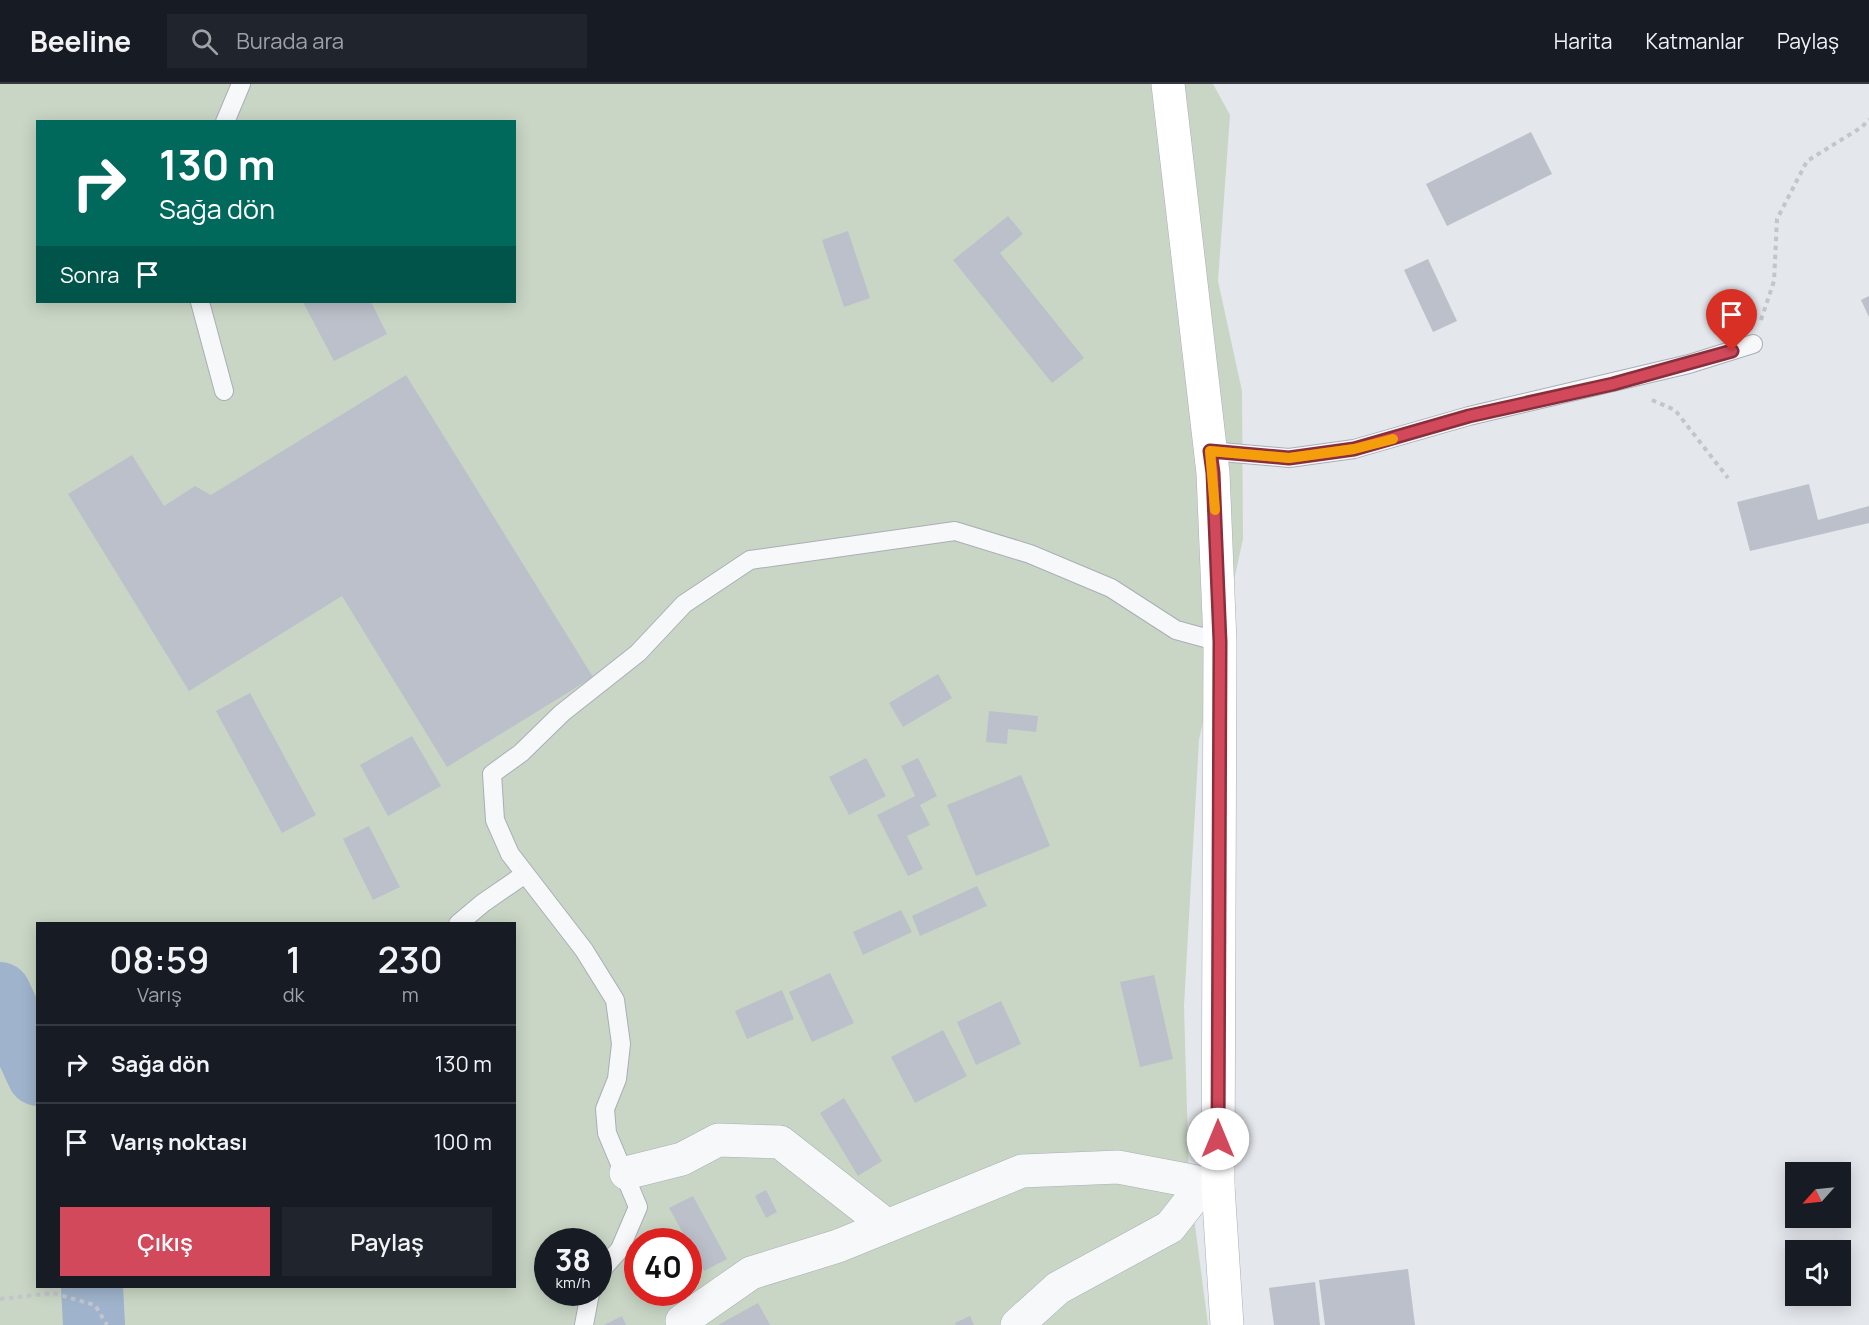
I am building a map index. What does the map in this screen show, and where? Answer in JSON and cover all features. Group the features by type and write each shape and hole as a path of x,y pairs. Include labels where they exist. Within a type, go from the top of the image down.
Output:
{"street":[{"path":"1168,84 1213,473 1220,642 1210,1186 1227,1325"},
{"path":"626,1173 682,1159 718,1140 780,1142 886,1226"},
{"path":"682,1321 752,1273 838,1246 1022,1171 1118,1167 1210,1186"},
{"path":"1017,1325 1058,1288 1170,1227 1210,1186"}],"lane":[{"path":"226,120 241,84"},
{"path":"200,303 224,391"},
{"path":"1210,451 1289,458 1354,449 1469,416 1613,384 1753,344"},
{"path":"612,1258 620,1249 638,1207 626,1173 607,1133 605,1109 617,1079 621,1044 615,1000 584,950 510,854 495,820 492,774 521,753 562,713 638,653 684,604 750,560 956,531 1030,554 1111,588 1176,630 1220,642"},
{"path":"460,922 525,874"},
{"path":"584,1325 588,1306"}],"path":[{"path":"1753,344 1774,281 1777,219 1807,161 1862,127 1869,119"},
{"path":"1613,384 1675,410 1728,478"},
{"path":"0,1299 53,1293 95,1305 107,1325"}],"green space":[{"path":"0,84 1213,84 1230,115 1218,281 1242,391 1243,539 1199,740 1184,1006 1189,1179 1208,1325 0,1325"}],"building":[{"path":"1531,132 1552,174 1447,226 1426,184"},
{"path":"1008,216 1023,234 1000,253 1084,358 1052,383 953,260"},
{"path":"848,231 870,298 844,307 822,240"},
{"path":"1428,259 1457,321 1433,332 1404,270"},
{"path":"1869,296 1869,317 1861,300"},
{"path":"304,303 372,303 387,334 334,361"},
{"path":"406,375 593,677 447,767 342,596 189,691 68,494 132,455 164,506 195,486 211,495"},
{"path":"1809,484 1818,520 1869,506 1869,523 1750,551 1737,502"},
{"path":"938,674 952,698 903,727 889,703"},
{"path":"250,693 316,815 282,833 216,711"},
{"path":"989,711 1038,716 1036,732 1008,729 1007,744 986,742"},
{"path":"412,736 441,786 388,816 360,765"},
{"path":"866,758 886,796 849,815 829,777"},
{"path":"918,758 937,796 920,805 930,825 907,836 923,869 908,876 877,815 915,796 901,766"},
{"path":"1021,775 1050,846 976,876 947,805"},
{"path":"369,826 400,887 373,900 343,839"},
{"path":"977,886 987,906 920,936 912,916"},
{"path":"901,910 912,932 863,955 853,932"},
{"path":"830,973 854,1023 812,1042 789,992"},
{"path":"1154,975 1173,1059 1140,1067 1120,982"},
{"path":"782,990 794,1019 747,1039 735,1011"},
{"path":"1001,1001 1021,1044 976,1065 957,1022"},
{"path":"943,1030 967,1076 915,1103 891,1057"},
{"path":"844,1098 882,1161 858,1176 820,1113"},
{"path":"766,1190 777,1212 766,1218 755,1196"},
{"path":"693,1196 727,1259 704,1271 702,1267 702,1228 680,1228 669,1208"},
{"path":"1408,1269 1415,1325 1325,1325 1319,1280"},
{"path":"1315,1282 1320,1325 1274,1325 1269,1288"},
{"path":"758,1303 770,1325 718,1325"},
{"path":"622,1316 626,1325 604,1325"},
{"path":"970,1316 974,1325 956,1325 955,1323"}],"waterway":[{"path":"0,993 36,1071"},
{"path":"92,1288 94,1325"}],"slow traffic":[{"path":"1215,510 1210,451 1289,458 1354,449 1393,439"}],"route":[{"path":"1218,1139 1220,642 1213,473 1210,451 1289,458 1354,449 1469,416 1613,384 1732,351"}]}
